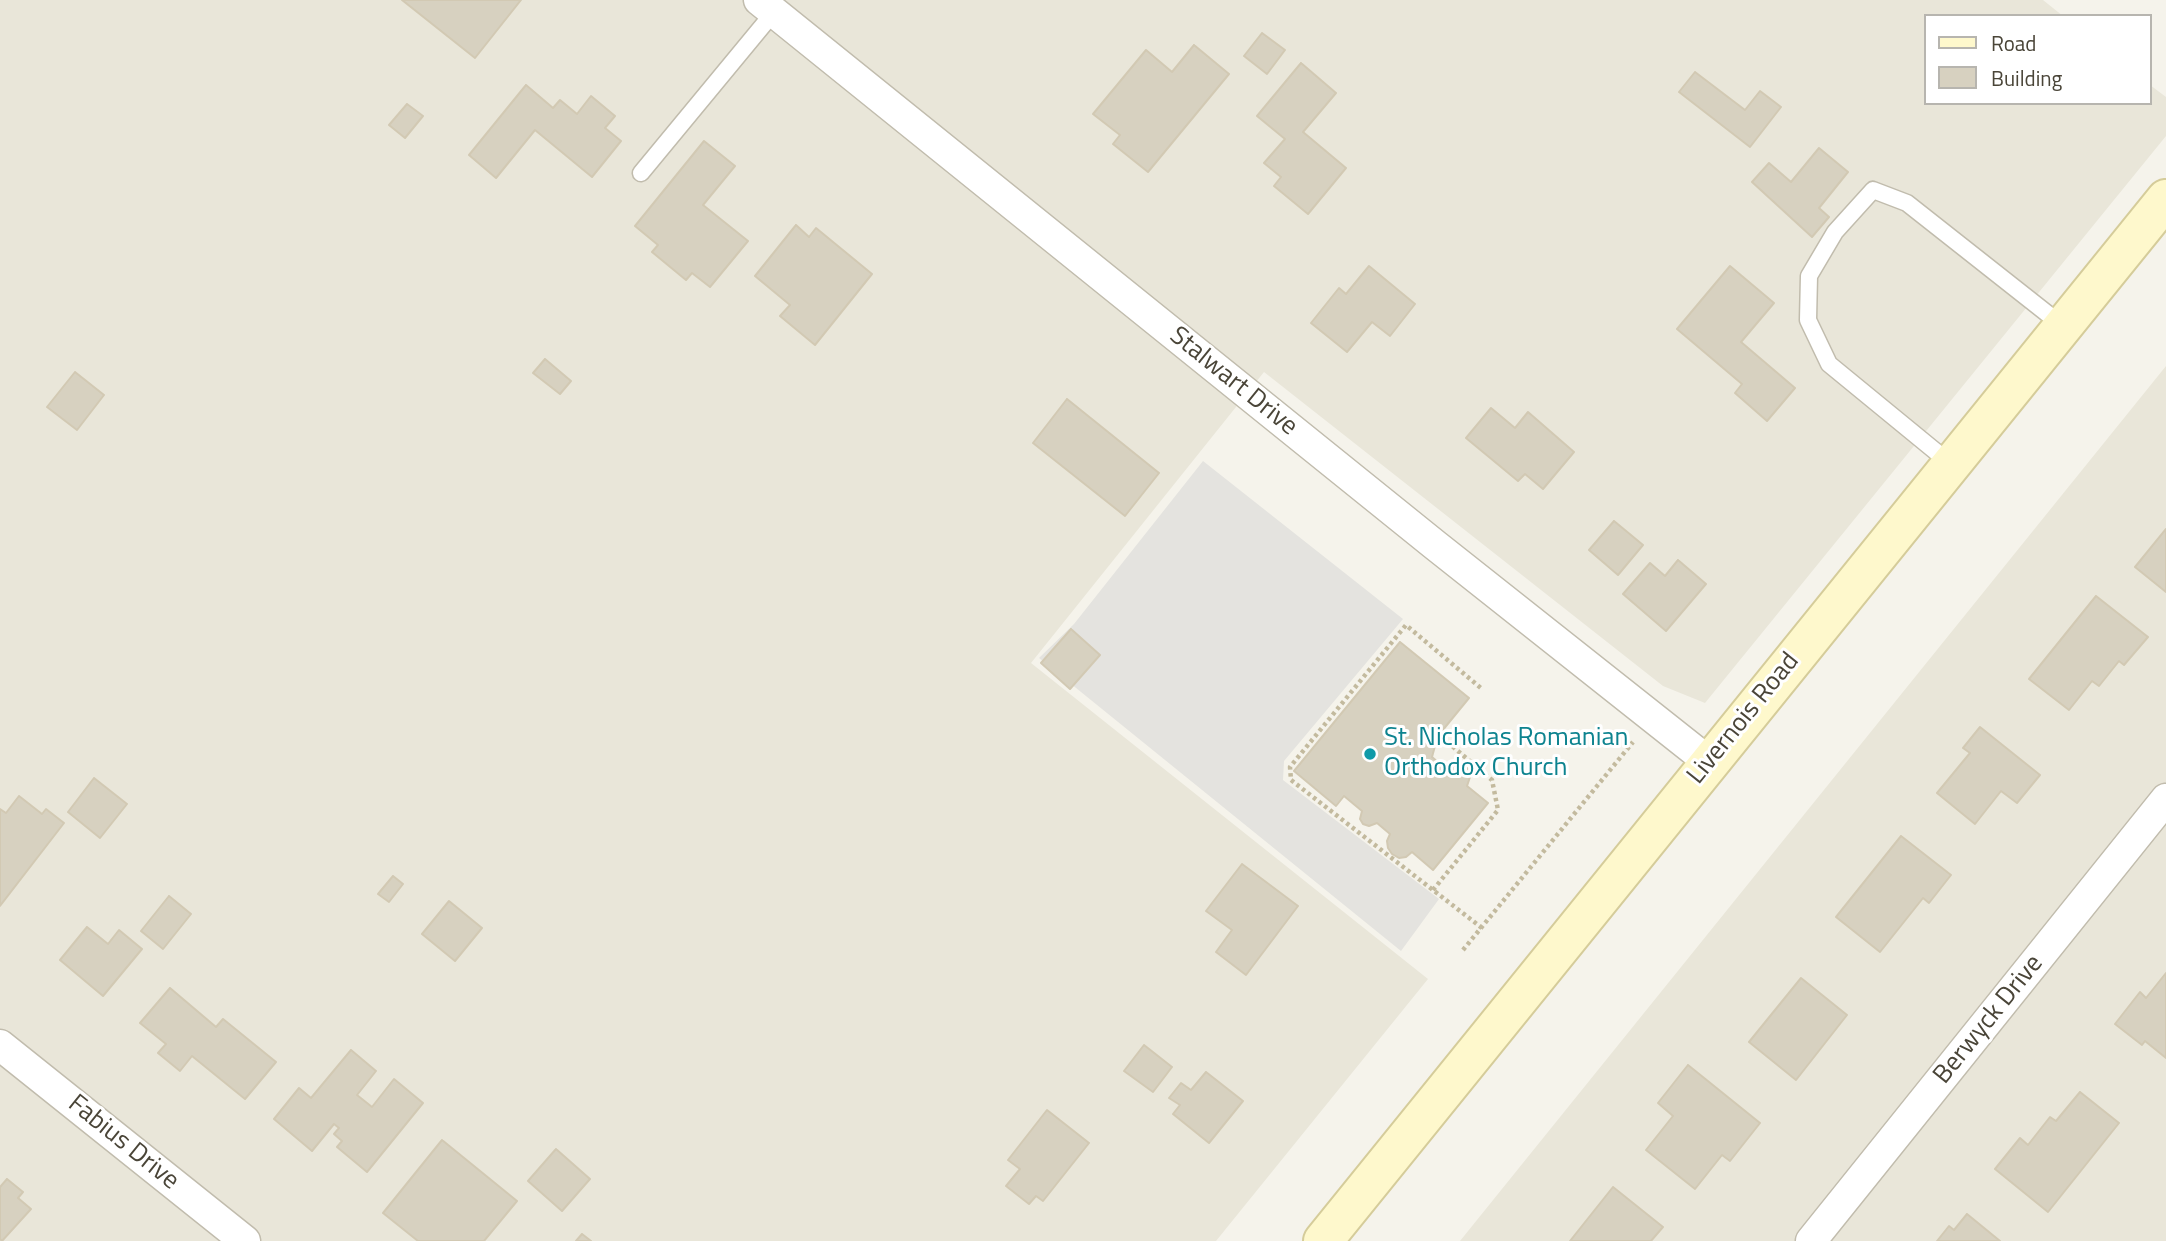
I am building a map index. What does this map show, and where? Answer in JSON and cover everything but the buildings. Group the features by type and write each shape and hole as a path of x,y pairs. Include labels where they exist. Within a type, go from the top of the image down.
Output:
{"main road":[{"name":"Livernois Road","path":"1323,1241 2166,199"}],"street":[{"name":"Stalwart Drive","path":"767,6 1435,545 1709,762"},
{"name":"Berwyck Drive","path":"1811,1241 2166,799"},
{"name":"Fabius Drive","path":"0,1045 245,1241"}],"lane":[{"path":"641,173 767,6"},
{"path":"1951,464 1829,363 1808,320 1809,276 1835,232 1874,190 1907,202 2063,326"}],"path":[{"path":"1482,689 1406,625 1290,767 1291,780 1482,928"},
{"path":"1463,950 1637,737"},
{"path":"1433,890 1498,810 1492,780 1444,740"}],"shaded area":[{"path":"0,0 2043,0 2060,14 1924,14 1924,105 2152,105 2152,86 2166,97 2166,136 1705,703 1663,686 1264,372 1031,663 1428,979 1216,1241 0,1241"},
{"path":"2166,366 2166,1241 1460,1241"},
{"path":"1203,461 1403,619 1284,761 1283,780 1439,899 1401,951 1039,658 1074,624"}],"place":[{"name":"St. Nicholas Romanian Orthodox Church","path":"1370,754"}]}
